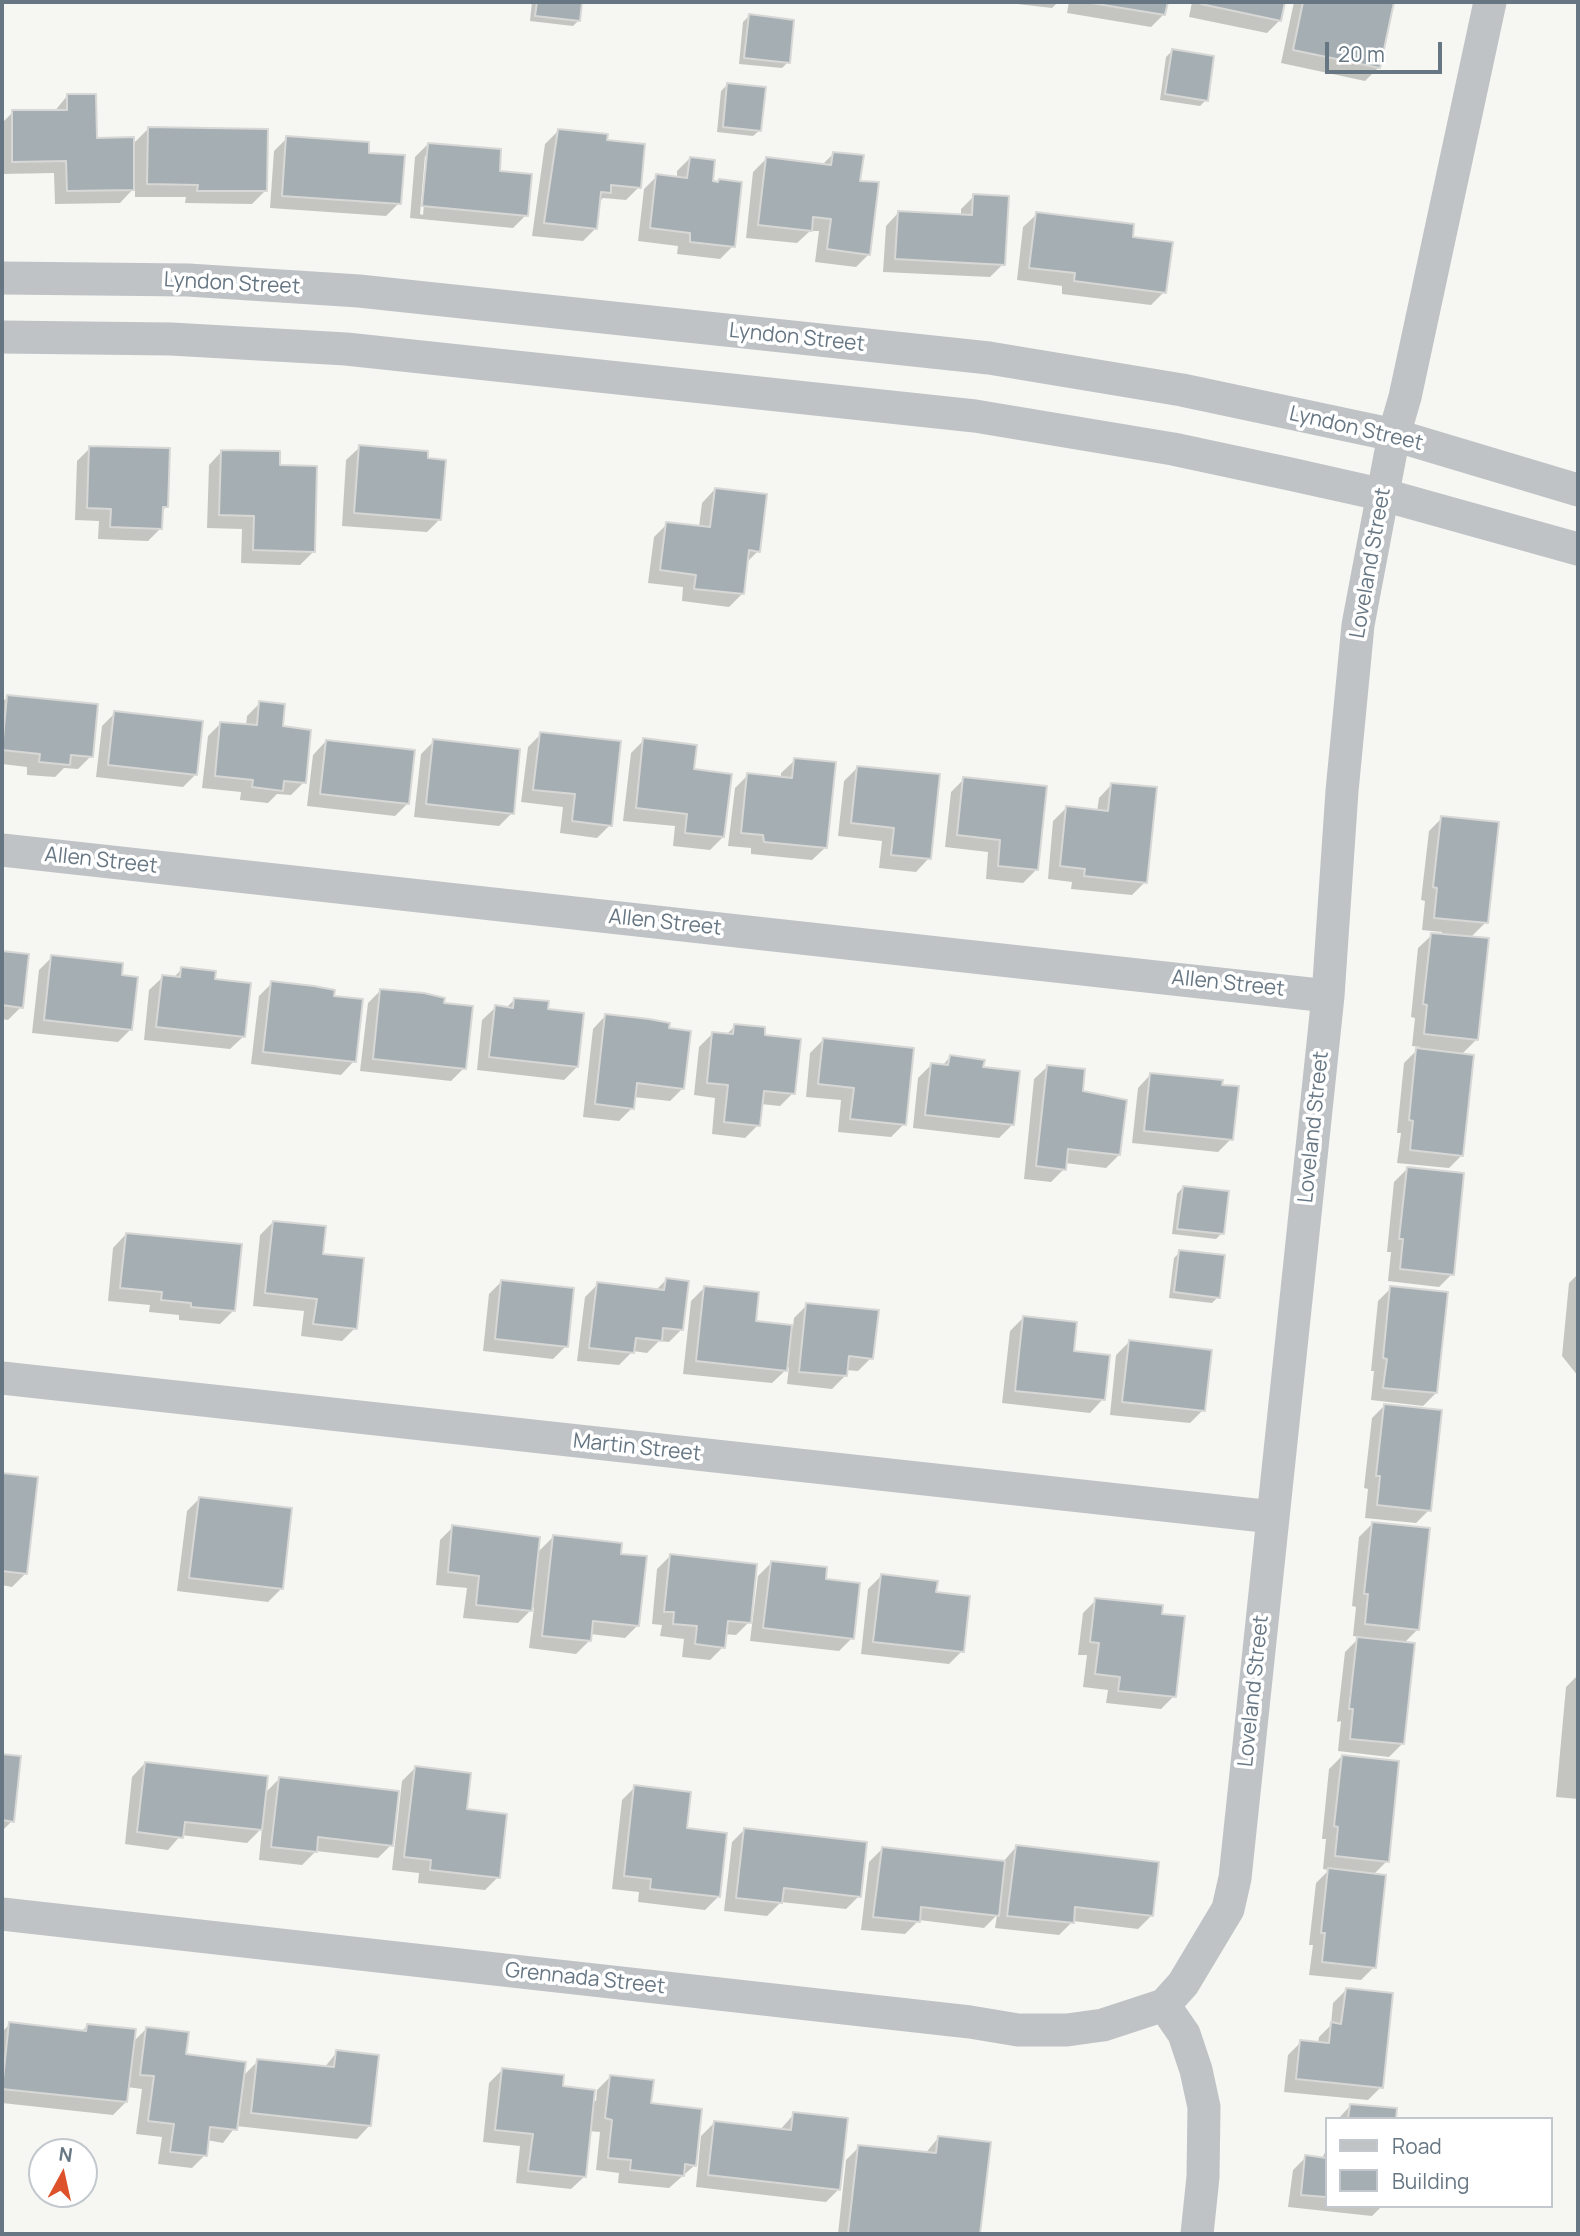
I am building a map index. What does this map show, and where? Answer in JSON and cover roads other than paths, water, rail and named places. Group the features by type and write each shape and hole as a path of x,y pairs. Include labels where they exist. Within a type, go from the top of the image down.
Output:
{"street":[{"name":"Loveland Street","path":"1164,2005 1183,1984 1228,1909 1235,1878 1328,996 1342,791 1358,625 1394,435 1405,397 1490,2"},
{"name":"Lyndon Street","path":"2,278 188,280 359,291 975,357 1182,390 1394,435 1578,490"},
{"path":"2,337 171,339 346,349 975,416 1173,449 1384,495 1578,549"},
{"name":"Allen Street","path":"2,850 1328,996"},
{"name":"Martin Street","path":"2,1378 1273,1517"},
{"name":"Grennada Street","path":"2,1914 929,2017 1018,2030 1067,2030 1103,2025 1164,2005"},
{"path":"1164,2005 1184,2034 1204,2107 1203,2177 1197,2234"}]}
